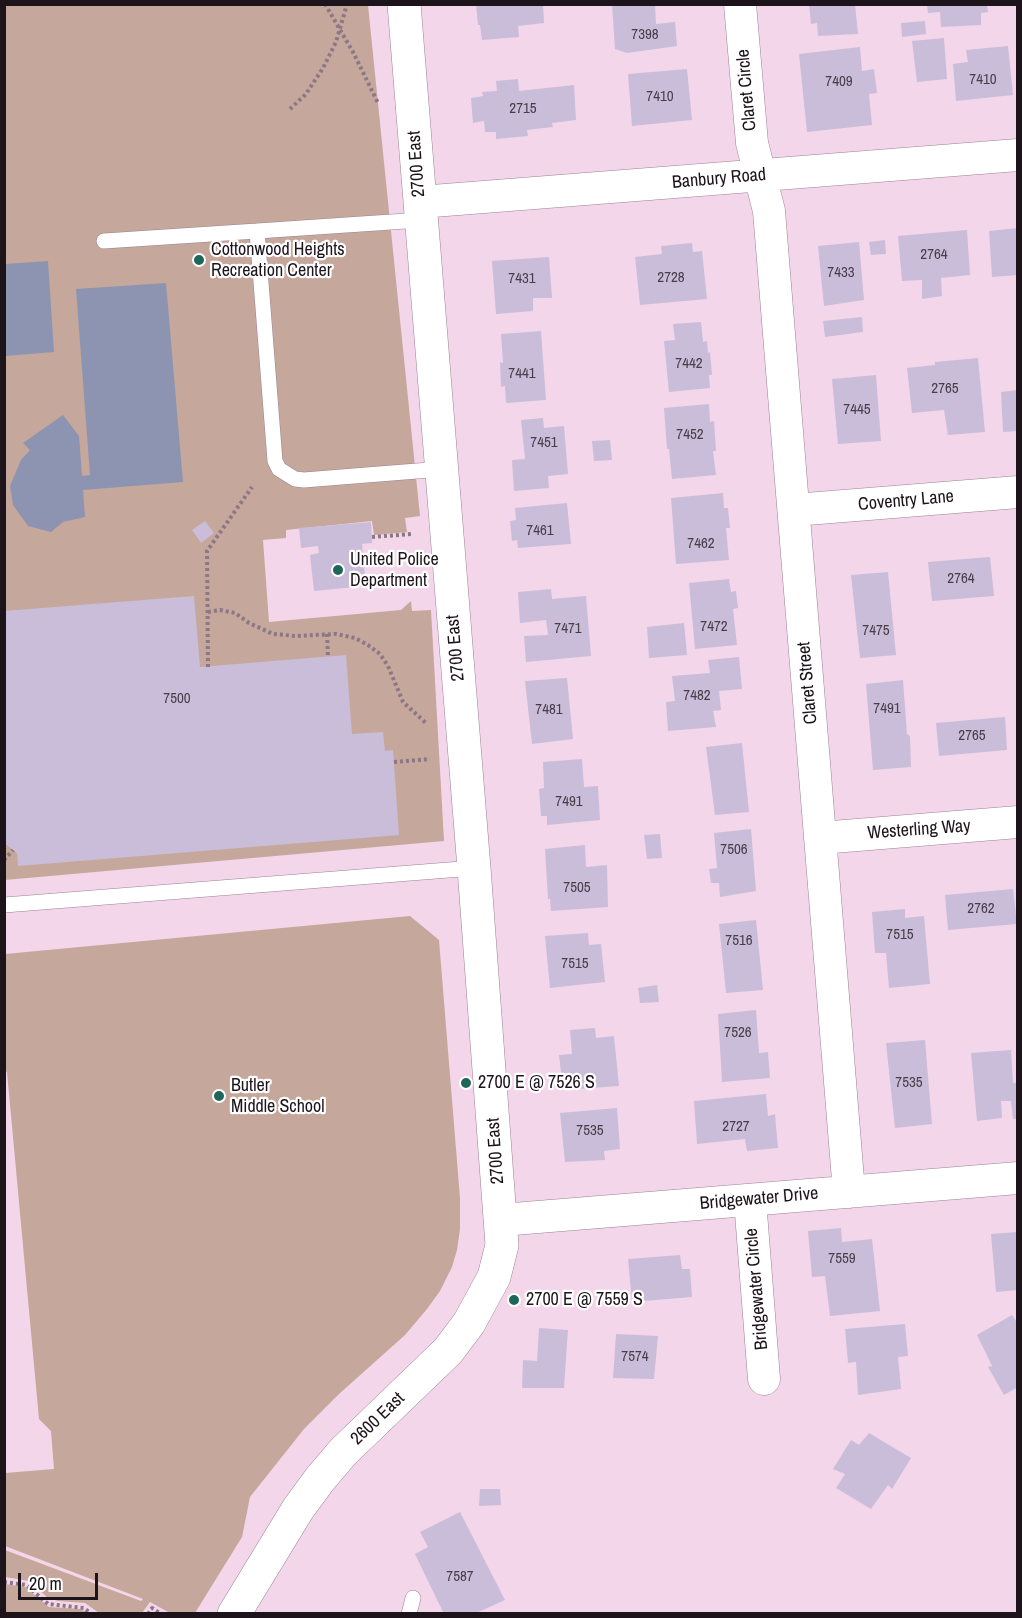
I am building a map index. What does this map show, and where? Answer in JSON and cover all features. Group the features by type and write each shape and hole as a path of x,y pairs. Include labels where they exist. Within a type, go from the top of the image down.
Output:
{"street":[{"name":"2700 East","path":"405,4 501,1220"},
{"name":"Claret Circle","path":"740,4 752,143 760,175"},
{"name":"Banbury Road","path":"420,211 760,175 1017,155"},
{"name":"Claret Street","path":"760,175 769,211 849,1192"},
{"name":"Coventry Lane","path":"794,510 1017,492"},
{"name":"Westerling Way","path":"820,838 1017,822"},
{"name":"Bridgewater Drive","path":"501,1220 1017,1179"},
{"name":"Bridgewater Circle","path":"750,1200 764,1379"},
{"name":"2600 East","path":"234,1614 298,1509 320,1479 344,1452 448,1351 469,1323 494,1277 500,1260 501,1220"}],"lane":[{"path":"104,241 257,231 420,211"},
{"path":"257,231 275,461 279,469 288,476 304,480 442,469"},
{"path":"4,905 474,868"},
{"path":"409,1614 413,1598"}],"path":[{"path":"325,4 378,104"},
{"path":"290,109 306,94 323,68 336,42 347,4"},
{"path":"208,667 207,551 252,487"},
{"path":"372,537 412,534"},
{"path":"208,612 220,610 235,613 249,623 273,634 296,636 336,634 355,638 380,654 388,666 403,702 427,724"},
{"path":"327,634 328,657"},
{"path":"394,762 430,759"},
{"path":"4,860 14,850"},
{"path":"4,1582 26,1585 48,1604 77,1607 91,1614"},
{"path":"148,1614 152,1608 161,1614"}],"shaded area":[{"name":"Cottonwood Heights Recreation Center","path":"4,5 368,5 420,516 405,518 407,532 374,535 372,521 286,530 286,538 263,540 269,622 401,610 411,601 412,611 431,610 444,841 5,880"},
{"name":"Butler Middle School","path":"410,916 439,940 460,1198 457,1250 452,1267 440,1291 405,1335 304,1429 250,1497 242,1537 195,1613 170,1613 150,1602 142,1613 99,1613 85,1603 48,1598 29,1581 5,1577 5,1550 141,1601 143,1599 5,1546 5,1473 54,1469 51,1431 39,1419 7,1072 5,1071 5,954"},
{"path":"5,1584 25,1587 49,1607 80,1609 88,1613 5,1613"}],"water":[{"path":"48,261 54,352 5,356 5,264"},
{"path":"166,283 183,482 83,490 85,517 63,522 51,532 28,526 13,505 10,486 21,460 30,450 23,443 63,415 79,436 82,476 90,475 76,289"}],"building":[{"path":"476,4 543,4 544,23 518,26 519,37 482,40"},
{"path":"612,4 655,4 656,24 675,22 677,46 627,53 615,49"},
{"path":"809,4 855,4 858,34 818,36 817,23 811,24"},
{"path":"927,4 987,4 988,12 981,13 981,25 941,27 940,12 928,13"},
{"path":"925,21 926,34 902,37 901,23"},
{"path":"944,38 947,79 917,82 912,41"},
{"path":"1008,46 1013,95 956,101 953,64 968,62 966,50"},
{"path":"860,47 862,71 874,69 877,93 869,94 872,125 807,132 799,54"},
{"path":"687,69 692,120 632,126 628,74"},
{"path":"518,79 519,91 574,85 576,120 552,123 553,127 527,130 528,136 496,139 496,132 485,132 484,121 473,123 471,98 483,96 482,92 497,91 496,81"},
{"path":"1018,228 1018,275 992,277 989,231"},
{"path":"967,230 970,275 941,278 942,296 922,299 922,280 902,281 898,236"},
{"path":"885,240 886,254 871,255 869,242"},
{"path":"859,242 864,300 824,306 818,246"},
{"path":"692,243 693,252 702,251 707,299 640,305 635,257 662,254 661,246"},
{"path":"549,257 552,298 533,298 533,311 496,314 492,261"},
{"path":"862,317 863,332 825,337 823,321"},
{"path":"701,322 703,342 707,341 708,353 710,352 712,375 709,375 710,388 669,392 664,341 675,340 673,324"},
{"path":"541,331 546,400 506,403 505,386 501,387 500,362 503,363 501,334"},
{"path":"978,358 985,432 948,435 944,410 912,413 907,368 935,365 935,362"},
{"path":"876,375 881,441 838,444 832,379"},
{"path":"1018,390 1018,431 1003,432 1001,392"},
{"path":"709,404 710,422 714,421 716,451 713,451 716,475 672,479 664,408"},
{"path":"543,418 544,428 564,426 568,474 548,476 549,488 514,491 512,460 525,459 521,420"},
{"path":"610,440 612,460 594,461 592,441"},
{"path":"723,493 724,508 728,508 730,528 726,528 729,560 676,564 671,498"},
{"path":"567,503 571,544 518,548 517,540 512,541 510,521 516,520 515,508"},
{"path":"205,521 214,533 201,543 192,530"},
{"name":"United Police Department","path":"371,522 372,543 362,544 366,586 314,591 310,555 319,553 318,546 301,548 299,528"},
{"path":"990,557 994,596 932,601 928,562"},
{"path":"888,572 896,655 860,658 851,575"},
{"path":"729,579 731,592 736,591 738,608 733,609 737,645 695,649 689,583"},
{"path":"551,589 552,599 586,596 591,656 526,662 524,636 548,635 546,620 520,623 518,592"},
{"path":"194,596 200,667 346,655 352,734 383,732 385,751 393,750 399,835 18,866 17,853 4,843 4,611"},
{"path":"684,623 687,655 649,658 647,627"},
{"path":"739,657 742,689 719,691 721,710 713,711 716,727 668,731 666,702 675,701 672,676 710,673 708,660"},
{"path":"567,678 573,739 532,744 525,681"},
{"path":"903,680 907,734 910,736 911,767 873,770 866,684"},
{"path":"1005,717 1007,750 939,756 936,723"},
{"path":"742,743 749,812 715,815 706,747"},
{"path":"582,759 584,787 598,786 600,820 547,825 547,816 541,816 539,789 544,788 543,762"},
{"path":"751,829 756,891 720,897 719,883 711,883 709,869 717,868 714,833"},
{"path":"660,834 662,858 647,859 644,835"},
{"path":"585,845 586,867 607,865 608,907 551,911 550,899 548,899 545,849"},
{"path":"1013,889 1017,924 948,930 945,895"},
{"path":"905,909 905,918 924,916 930,984 889,988 886,953 875,953 872,912"},
{"path":"756,920 763,990 726,993 719,924"},
{"path":"588,933 589,945 601,944 605,982 550,988 545,936"},
{"path":"657,985 659,1002 640,1003 638,988"},
{"path":"756,1010 759,1053 768,1052 770,1078 722,1082 718,1014"},
{"path":"595,1028 596,1038 614,1036 619,1086 563,1090 559,1055 572,1054 570,1030"},
{"path":"925,1040 932,1124 895,1128 886,1043"},
{"path":"1011,1050 1013,1083 1018,1083 1018,1119 1013,1119 1011,1101 1001,1101 1002,1118 977,1121 971,1053"},
{"path":"766,1094 768,1116 775,1114 778,1148 747,1151 745,1139 697,1144 694,1101"},
{"path":"617,1108 620,1149 604,1151 605,1160 565,1162 560,1113"},
{"path":"841,1228 842,1242 872,1239 880,1311 830,1316 825,1276 812,1277 808,1231"},
{"path":"1018,1232 1018,1290 996,1292 991,1234"},
{"path":"680,1255 682,1269 690,1269 692,1297 632,1302 628,1259"},
{"path":"1012,1315 1018,1324 1018,1387 1004,1395 988,1367 992,1366 977,1335"},
{"path":"905,1324 908,1356 898,1357 901,1389 858,1395 856,1362 848,1363 845,1329"},
{"path":"539,1328 568,1330 564,1388 522,1388 523,1360 537,1361"},
{"path":"616,1334 658,1336 654,1379 613,1378"},
{"path":"869,1433 911,1458 892,1489 888,1485 871,1509 836,1488 845,1474 833,1469 851,1440 859,1445"},
{"path":"480,1489 500,1489 501,1505 479,1506"},
{"path":"460,1512 505,1600 474,1614 444,1614 415,1554 428,1547 420,1532"}],"place":[{"name":"Cottonwood Heights Recreation Center","path":"199,260"},
{"name":"United Police Department","path":"338,570"},
{"name":"2700 E @ 7526 S","path":"466,1083"},
{"name":"Butler Middle School","path":"219,1096"},
{"name":"2700 E @ 7559 S","path":"514,1300"}]}
